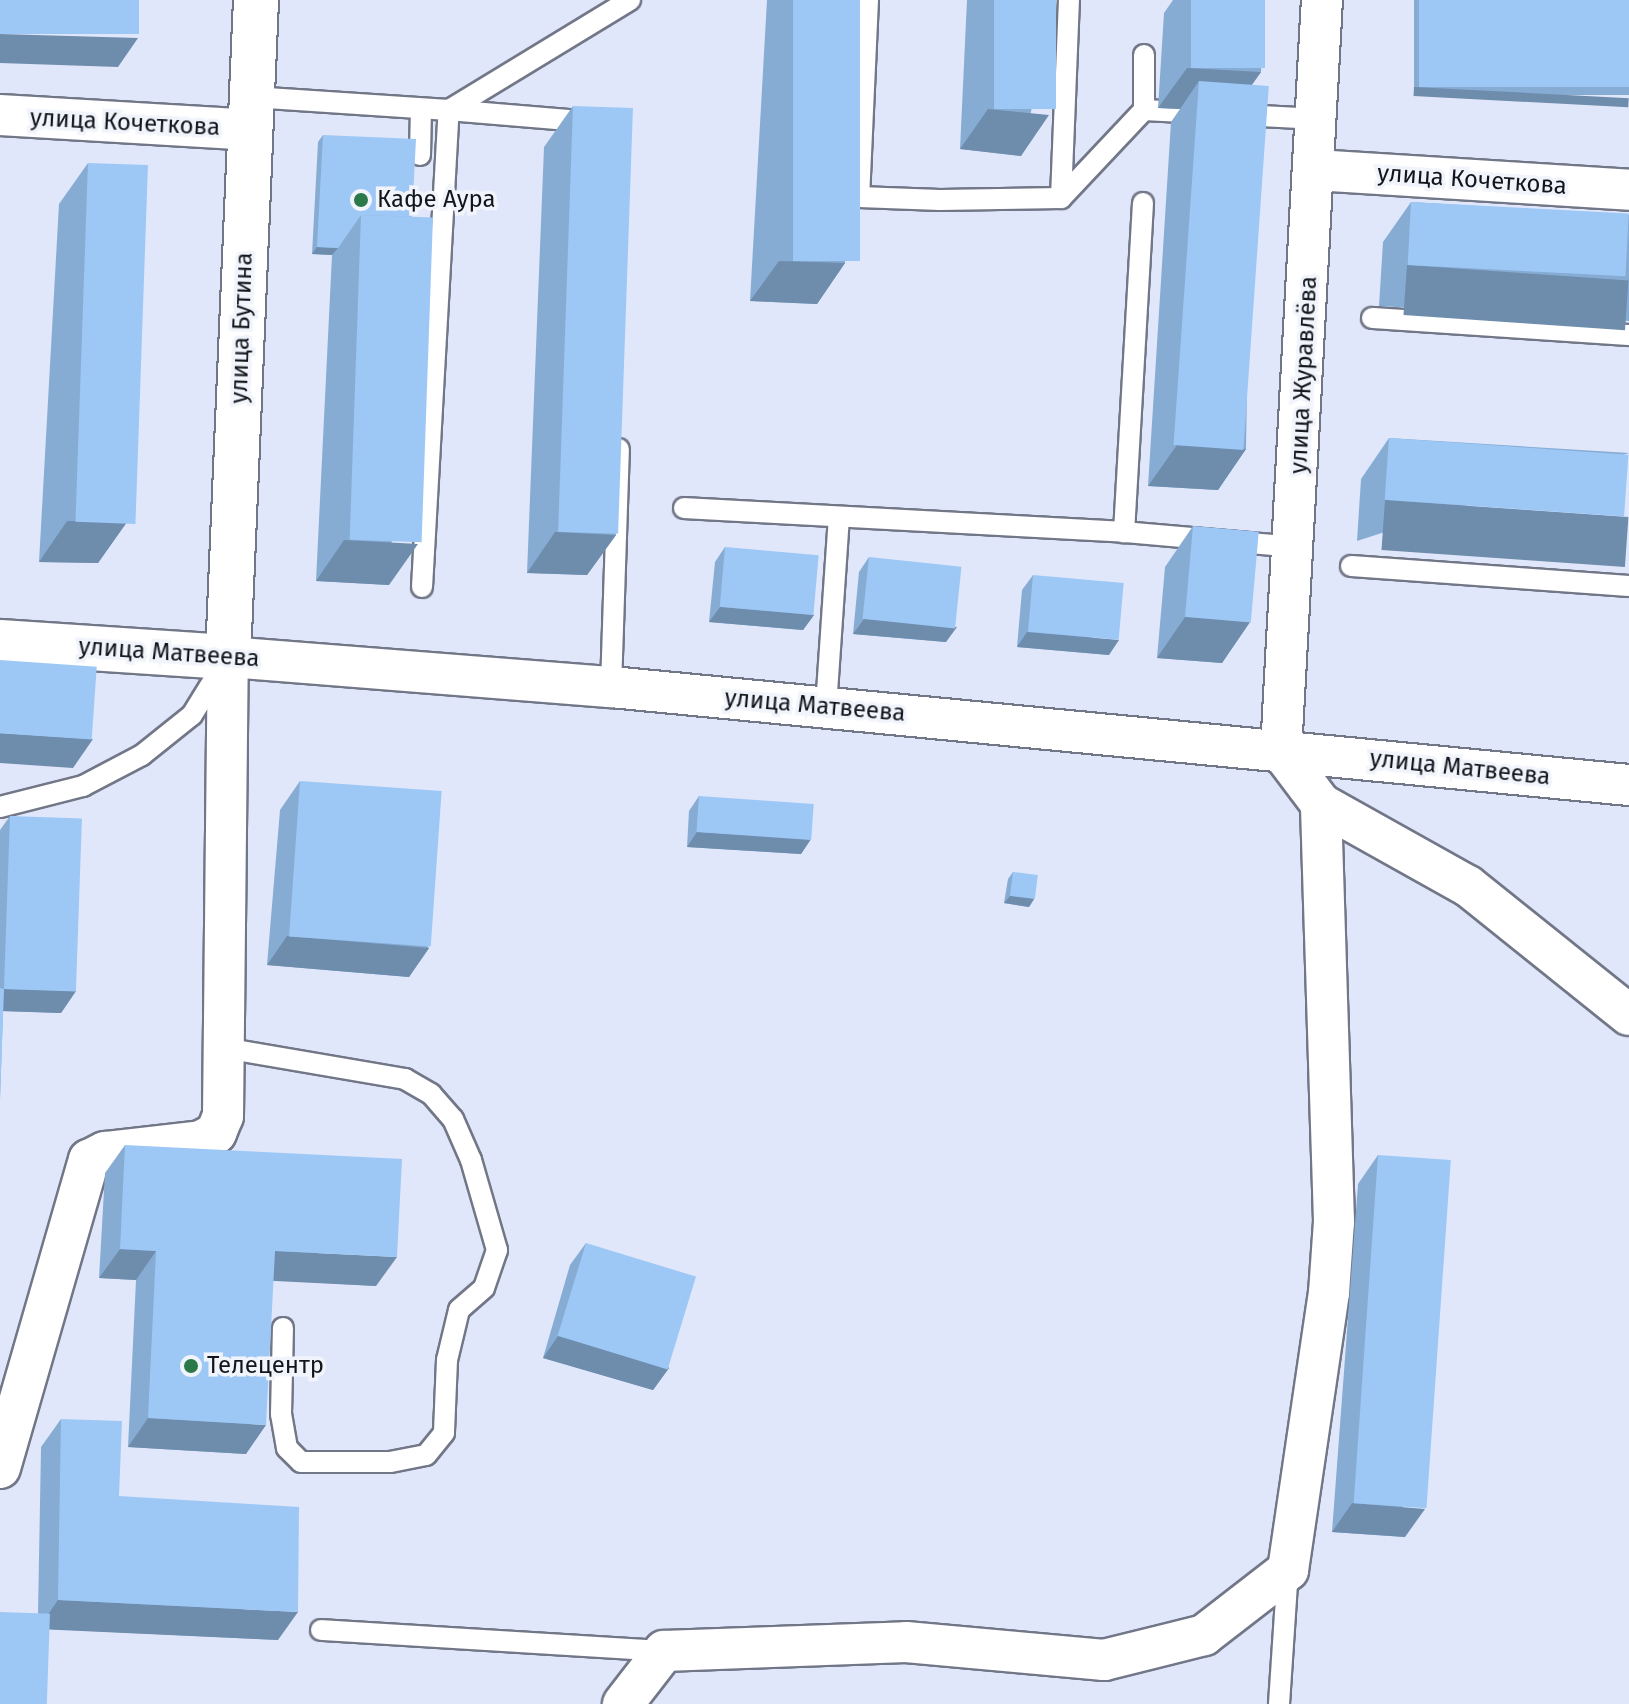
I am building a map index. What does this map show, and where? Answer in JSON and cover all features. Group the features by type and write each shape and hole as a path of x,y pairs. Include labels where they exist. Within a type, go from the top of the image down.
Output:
{"street":[{"name":"улица Бутина","path":"228,657 256,0"},
{"name":"улица Журавлёва","path":"1281,751 1318,119 1322,0"},
{"name":"улица Кочеткова","path":"0,115 251,113"},
{"name":"улица Кочеткова","path":"1315,170 1629,190"},
{"name":"улица Матвеева","path":"0,642 611,687 1629,785"},
{"path":"0,1468 89,1160 105,1152 201,1141 216,1133 223,1116 228,657"},
{"path":"1281,751 1321,804 1468,886 1629,1015"},
{"path":"623,1704 664,1651 906,1642 1104,1660 1204,1635 1288,1570 1329,1293 1334,1221 1321,804"}],"lane":[{"path":"449,110 630,0"},
{"path":"868,0 859,197 1061,198 1144,110 1144,55"},
{"path":"1061,198 1069,0"},
{"path":"420,155 421,109"},
{"path":"251,113 421,109 615,123"},
{"path":"422,587 449,110"},
{"path":"1144,110 1318,119"},
{"path":"1124,532 1143,203"},
{"path":"1372,318 1629,335"},
{"path":"611,687 620,421"},
{"path":"684,508 1124,532 1294,547"},
{"path":"826,707 839,517"},
{"path":"1351,566 1629,586"},
{"path":"0,807 83,786 142,755 192,715 228,657"},
{"path":"224,1048 405,1079 431,1094 453,1119 471,1160 497,1250 484,1288 459,1310 447,1360 444,1433 426,1455 390,1462 301,1462 287,1448 281,1414 283,1328"},
{"path":"1279,1704 1288,1570"},
{"path":"321,1630 664,1651"}],"building":[{"path":"0,0 139,0 139,34 0,34"},
{"path":"793,0 860,0 860,261 793,261"},
{"path":"994,0 1056,0 1056,109 994,109"},
{"path":"1191,0 1265,0 1265,68 1191,68"},
{"path":"1419,0 1629,0 1629,87 1419,87"},
{"path":"1199,81 1269,86 1243,450 1174,445"},
{"path":"573,106 633,108 618,534 558,532"},
{"name":"Кафе Аура","path":"323,135 416,139 412,217 361,215 338,248 317,247"},
{"path":"88,163 148,165 135,524 75,522"},
{"path":"1411,202 1629,213 1625,276 1408,265"},
{"path":"361,215 433,218 422,542 350,540"},
{"path":"1389,438 1628,455 1624,517 1385,500"},
{"path":"1193,526 1259,532 1251,622 1185,617"},
{"path":"725,547 819,555 813,615 720,607"},
{"path":"869,557 961,567 955,628 863,619"},
{"path":"1033,575 1124,583 1119,640 1028,632"},
{"path":"0,660 97,667 92,740 0,733"},
{"path":"300,781 442,791 431,947 289,937"},
{"path":"699,796 814,804 811,840 696,832"},
{"path":"10,816 82,819 76,991 4,989"},
{"path":"1013,872 1038,875 1035,899 1010,896"},
{"path":"0,988 4,989 0,1099"},
{"name":"Телецентр","path":"125,1145 402,1159 397,1257 275,1251 266,1425 148,1418 156,1251 120,1249"},
{"path":"1378,1155 1451,1160 1426,1508 1354,1503"},
{"path":"586,1243 696,1277 668,1369 558,1336"},
{"path":"61,1419 122,1421 119,1496 299,1507 298,1612 58,1600"},
{"path":"0,1612 50,1614 47,1704 0,1704"}],"place":[{"name":"Кафе Аура","path":"361,200"},
{"name":"Телецентр","path":"191,1366"}]}
